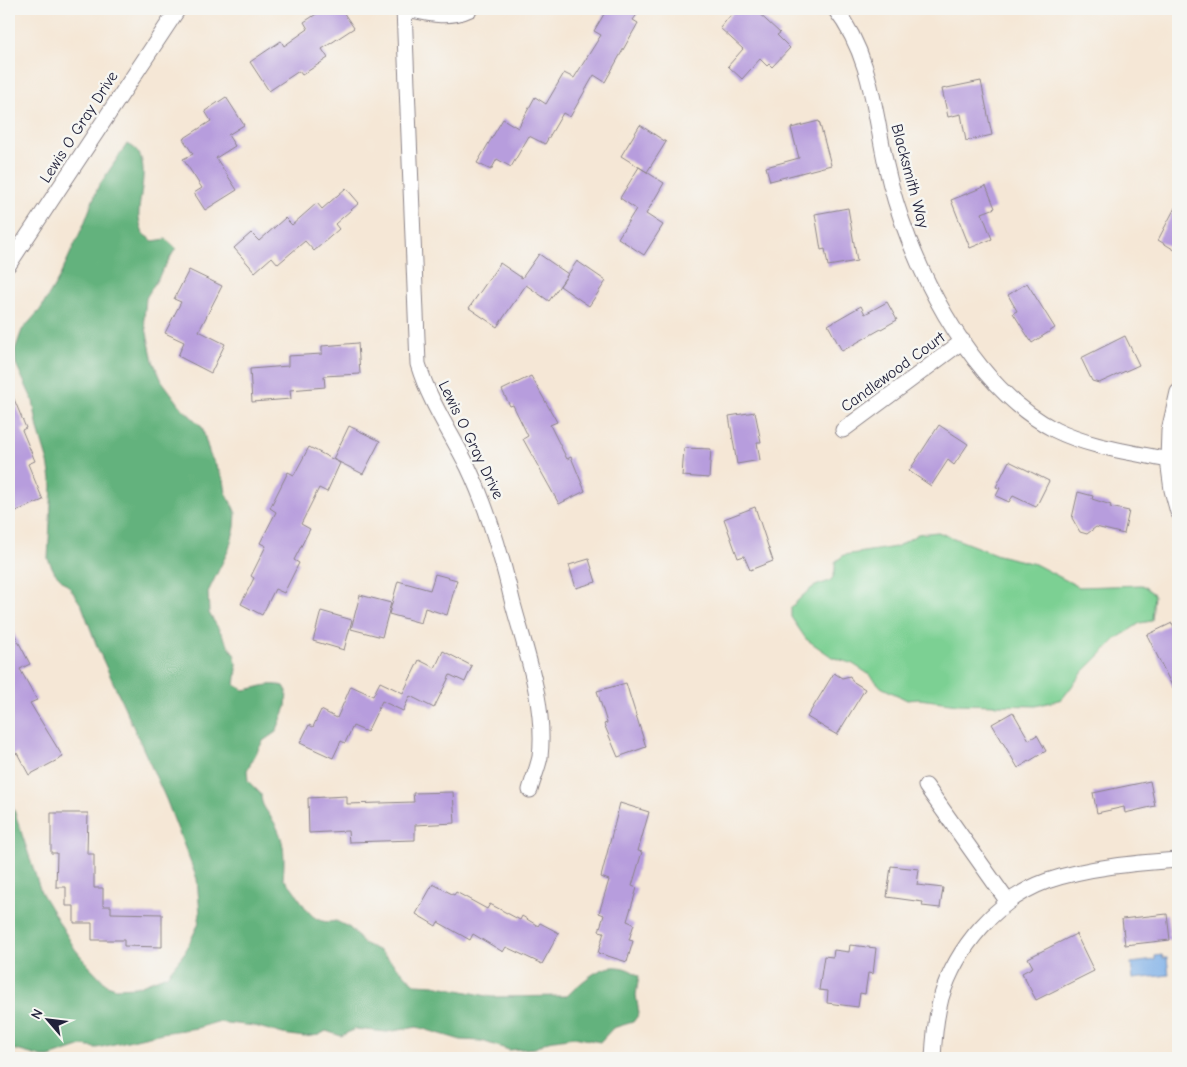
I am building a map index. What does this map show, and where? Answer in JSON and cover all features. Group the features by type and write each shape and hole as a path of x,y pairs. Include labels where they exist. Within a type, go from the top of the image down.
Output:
{"street":[{"name":"Lewis O Gray Drive","path":"9,264 178,9"},
{"name":"Lewis O Gray Drive","path":"404,9 418,364 426,390 468,467 490,520 504,563 526,645 540,720 540,757 530,790"},
{"path":"408,9 439,16 470,9"},
{"name":"Blacksmith Way","path":"835,9 848,28 865,61 889,177 907,235 928,285 963,341 1005,393 1028,414 1048,426 1087,442 1168,460"},
{"name":"Candlewood Court","path":"843,430 963,341"},
{"path":"1178,392 1169,431 1168,460 1172,490 1178,512"},
{"path":"926,786 1008,902"},
{"path":"933,1058 941,1000 954,966 975,935 1008,902 1027,890 1047,881 1072,875 1178,860"}],"green space":[{"path":"127,144 140,155 142,164 143,173 139,214 143,234 153,241 166,239 176,248 146,298 144,319 153,361 162,381 182,408 202,427 210,455 224,480 226,493 236,513 235,527 229,549 208,592 209,613 235,656 237,669 235,685 244,690 278,685 284,686 287,691 286,707 276,732 263,741 247,770 248,781 261,794 263,805 276,826 282,841 284,855 283,879 317,919 326,922 336,921 350,928 363,943 380,951 415,984 434,985 492,997 567,996 583,981 600,970 609,967 619,967 629,970 639,976 636,995 639,1014 633,1022 613,1028 600,1042 574,1037 548,1041 535,1048 509,1050 482,1041 461,1040 417,1027 387,1032 355,1029 341,1036 326,1031 319,1035 304,1037 283,1034 255,1026 217,1022 197,1028 162,1033 97,1048 82,1046 49,1057 42,1057 9,1048 9,795 41,892 75,949 107,985 116,988 136,987 167,975 185,952 198,925 200,914 197,879 166,799 98,649 82,606 70,588 55,573 48,559 52,485 33,401 16,364 15,350 22,330 40,310 58,280 84,224 98,187"},
{"path":"938,532 998,555 1035,564 1079,587 1142,585 1154,594 1152,621 1140,623 1116,639 1083,672 1062,699 1036,706 958,704 919,699 907,700 881,687 870,675 853,664 832,657 806,639 791,617 791,608 812,588 832,579 835,562 844,555 896,547 918,534"}],"water":[{"path":"1162,955 1163,958 1167,958 1169,975 1133,979 1131,963 1155,960 1155,956"}],"building":[{"path":"324,9 341,9 354,28 322,49 328,58 302,75 299,71 269,91 250,62 281,41 284,46 308,29 304,22"},
{"path":"607,9 641,9 633,20 638,23 605,82 594,75 570,117 563,113 545,144 529,136 511,167 497,159 491,170 477,163 503,119 518,128 535,97 546,104 564,73 574,78 601,35 594,31"},
{"path":"736,9 754,9 780,33 777,35 790,48 772,67 769,64 767,66 760,59 742,79 728,66 743,49 720,28"},
{"path":"981,81 992,135 966,141 961,114 948,117 942,89"},
{"path":"226,97 244,125 228,135 235,146 216,158 237,190 205,210 194,193 202,188 183,159 193,154 183,139 211,121 205,111"},
{"path":"819,121 831,165 770,181 766,167 799,158 791,128"},
{"path":"640,125 666,142 647,172 621,156"},
{"path":"639,167 664,183 646,214 663,225 644,255 618,238 636,209 620,198"},
{"path":"986,186 995,208 982,213 992,239 970,248 951,200"},
{"path":"346,188 359,203 335,224 339,229 314,251 305,241 278,264 272,257 255,272 234,248 251,233 259,241 285,218 292,225 317,203 322,209"},
{"path":"1178,202 1178,252 1158,240"},
{"path":"848,208 857,261 828,266 825,249 821,250 815,214"},
{"path":"539,254 568,274 549,301 526,285 497,327 469,308 500,263 522,278"},
{"path":"577,261 606,281 589,306 560,286"},
{"path":"189,270 222,286 199,331 225,344 211,373 178,356 184,342 165,333 181,302 174,299"},
{"path":"1027,283 1055,328 1032,343 1013,313 1017,311 1008,295"},
{"path":"887,302 897,320 842,351 828,325 861,306 865,314"},
{"path":"1125,336 1139,365 1099,383 1092,381 1081,358"},
{"path":"358,343 360,374 324,376 325,387 290,390 291,399 252,402 250,369 288,366 288,356 322,354 322,346"},
{"path":"531,376 557,422 550,425 567,459 571,457 585,491 559,504 523,439 528,436 513,405 510,406 502,390"},
{"path":"9,387 26,428 22,430 35,461 28,464 43,500 9,514"},
{"path":"755,412 761,442 757,442 760,460 737,464 729,416"},
{"path":"939,425 968,444 954,465 948,460 931,486 909,471"},
{"path":"349,426 380,441 363,474 333,459"},
{"path":"309,447 340,463 327,492 319,488 301,524 310,529 294,560 299,563 284,593 275,589 262,615 241,604 254,578 251,576 266,546 260,543 276,512 270,508 288,472 294,475"},
{"path":"684,448 711,449 709,478 682,476"},
{"path":"1009,461 1049,481 1036,507 1013,496 1009,502 996,496 1000,488 996,487"},
{"path":"1078,492 1093,496 1092,499 1111,505 1110,507 1129,511 1124,534 1096,527 1087,534 1080,532 1072,518"},
{"path":"755,507 773,561 750,570 744,556 738,558 724,519"},
{"path":"589,559 596,582 576,588 569,565"},
{"path":"435,574 457,580 447,615 425,608 421,623 389,614 398,581 430,590"},
{"path":"360,595 391,603 382,637 351,629"},
{"path":"321,611 352,620 344,650 313,641"},
{"path":"1172,623 1178,636 1178,698 1147,635"},
{"path":"9,624 30,664 20,669 37,700 30,703 63,757 29,775 17,753 9,758"},
{"path":"443,651 472,666 465,682 450,675 434,708 410,696 403,711 382,701 367,732 353,726 345,743 341,741 333,758 300,743 309,725 313,727 321,710 337,718 351,686 373,696 380,682 403,693 419,660 435,668"},
{"path":"834,673 842,678 850,676 852,681 865,689 837,735 807,717"},
{"path":"626,683 646,747 618,757 604,724 607,723 597,691"},
{"path":"1013,712 1029,740 1037,735 1046,751 1018,768 992,724"},
{"path":"1150,781 1155,806 1125,813 1124,807 1097,813 1093,793"},
{"path":"453,792 455,823 415,825 415,840 349,842 348,831 309,833 308,798 347,796 347,804 414,802 413,793"},
{"path":"620,803 649,812 638,851 642,852 632,886 637,888 627,921 634,924 629,940 633,941 627,962 598,953 604,932 599,931 604,915 599,913 609,880 601,877"},
{"path":"51,813 88,813 87,854 94,854 94,888 103,888 103,906 111,906 111,913 162,914 162,947 124,946 124,940 92,940 92,923 74,923 74,906 66,906 66,887 56,887 57,853 51,853"},
{"path":"891,866 919,869 917,885 943,888 940,908 922,906 923,902 887,897"},
{"path":"433,884 454,895 456,892 487,909 490,904 520,920 522,916 538,926 540,923 559,933 542,964 506,947 503,952 473,934 470,940 438,922 436,926 416,914"},
{"path":"1167,914 1170,940 1125,945 1122,919"},
{"path":"1076,934 1094,971 1036,1000 1022,973 1033,967 1028,958"},
{"path":"850,945 876,948 873,974 868,973 865,994 860,993 858,1007 827,1003 828,991 819,990 824,956 833,957 834,950 849,952"}]}
